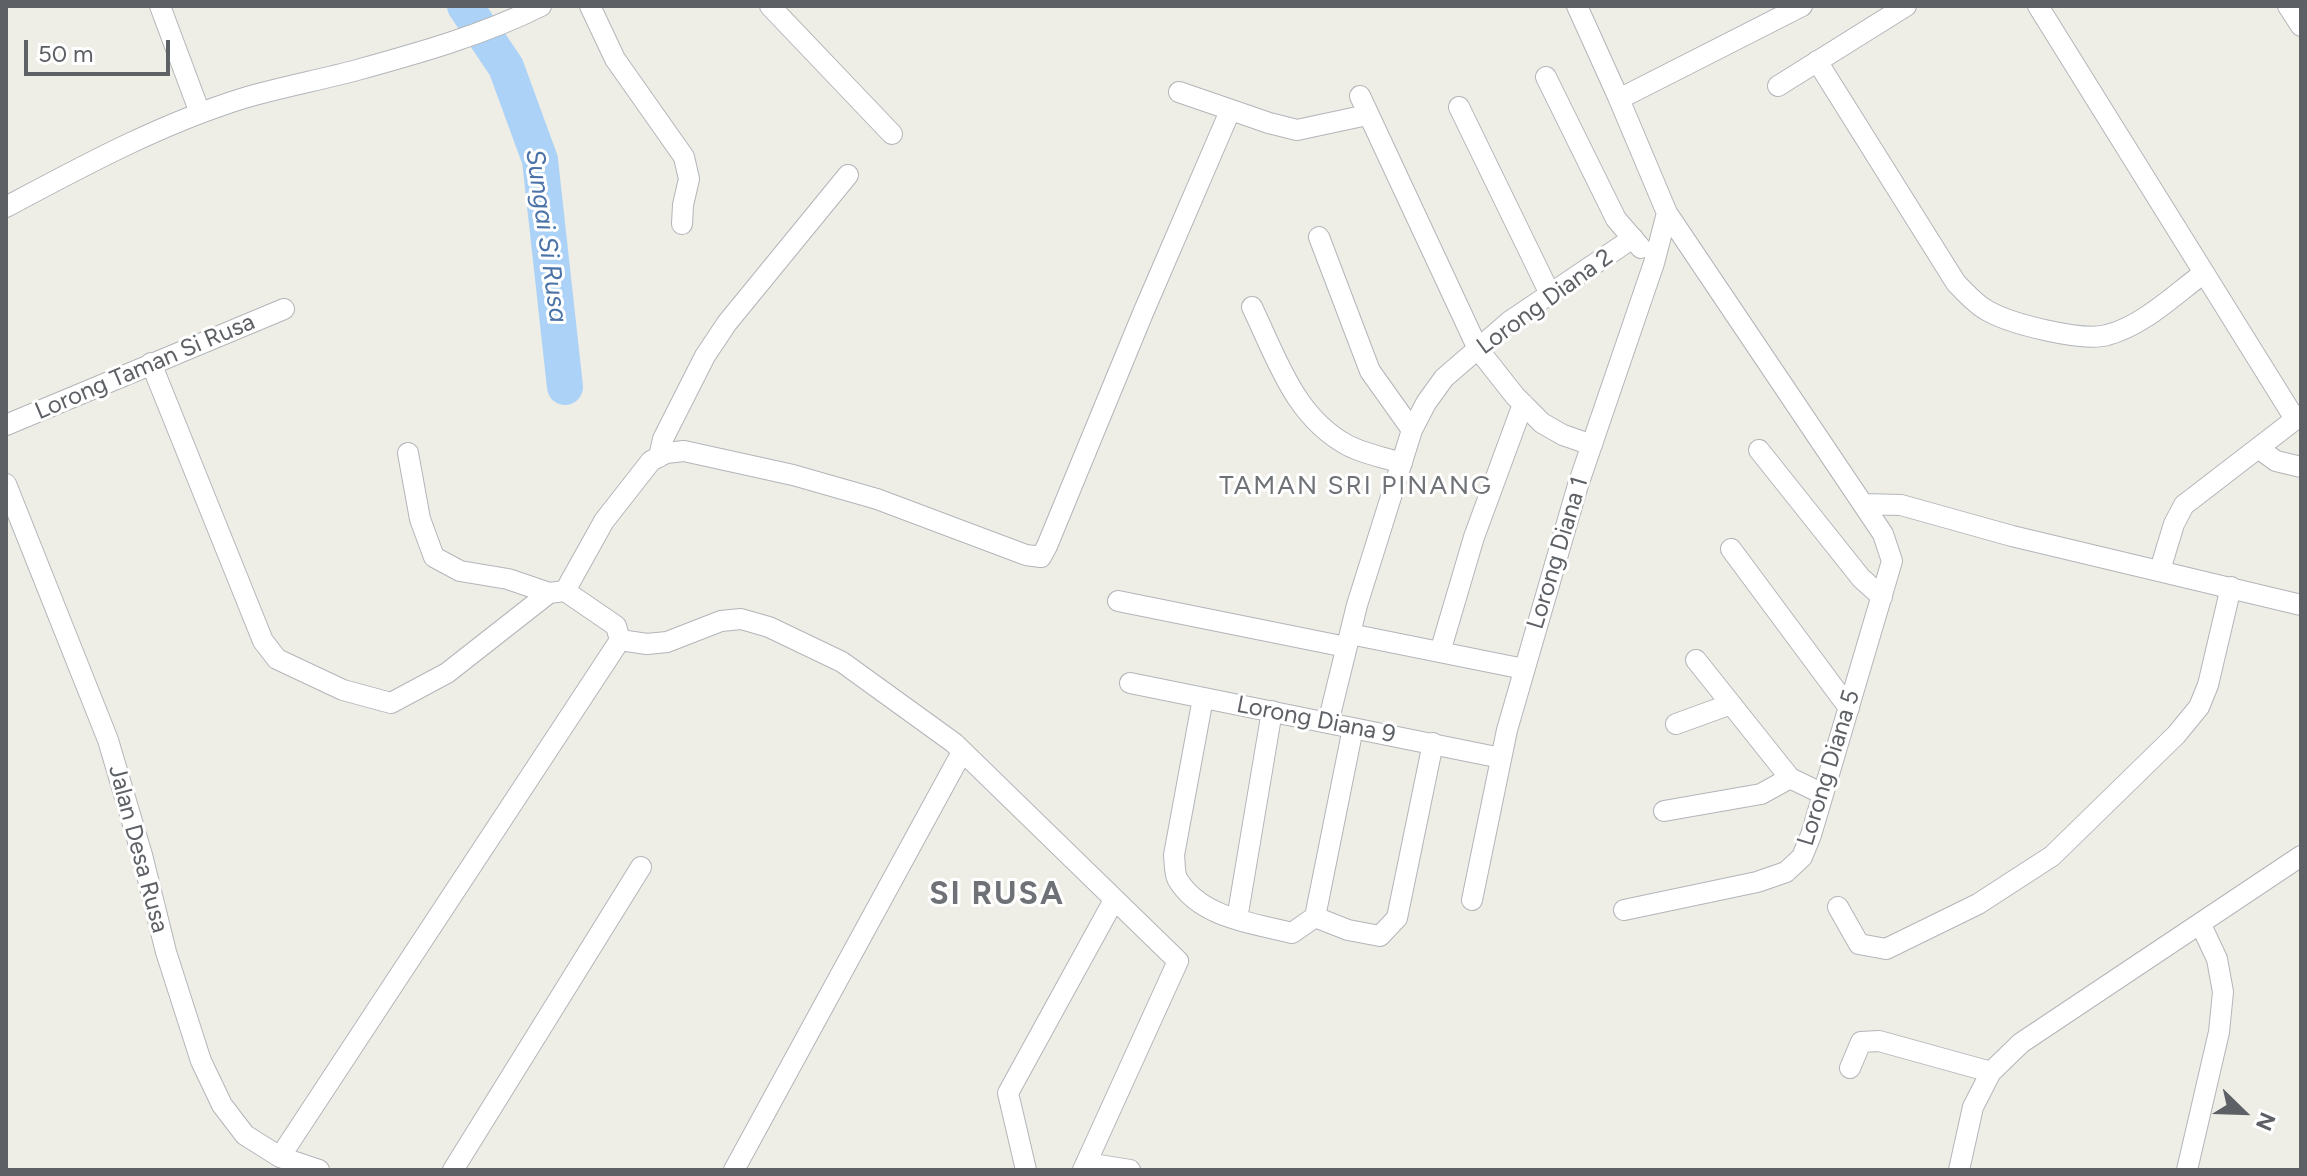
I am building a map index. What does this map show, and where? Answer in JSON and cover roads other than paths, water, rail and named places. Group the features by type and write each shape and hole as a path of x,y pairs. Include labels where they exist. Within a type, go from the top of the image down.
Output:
{"street":[{"path":"160,6 200,113"},
{"path":"6,207 143,137 200,113 465,37 511,21 541,6"},
{"path":"590,6 615,59 684,157 689,179 682,224"},
{"path":"770,6 892,134"},
{"name":"Lorong Diana 5","path":"1577,6 1667,213 1883,534 1892,561 1802,857 1786,872 1757,882 1624,910"},
{"path":"1619,99 1802,6"},
{"path":"1778,86 1906,6"},
{"path":"2038,6 2204,273 2298,417 2184,505 2174,524 2160,570"},
{"path":"2288,6 2301,26"},
{"path":"1817,61 1956,283 1985,310 2011,322 2065,334 2105,336 2137,322 2204,273"},
{"path":"1546,77 1616,219 1654,263"},
{"path":"1179,92 1230,111 1297,130 1363,105 1478,349 1542,423 1563,435 1592,445"},
{"path":"1459,107 1550,294"},
{"path":"151,363 263,641 277,659 343,690 391,703 447,673 557,592 604,521 651,461 666,453 684,451 793,475 877,499 1026,555 1041,557 1230,111"},
{"path":"659,457 663,439 705,356 727,323 848,175"},
{"name":"Lorong Diana 1","path":"1472,900 1501,758 1524,669 1578,485 1654,263 1667,213"},
{"path":"1319,237 1370,371 1412,430"},
{"name":"Lorong Diana 2","path":"1328,723 1357,605 1412,430 1426,403 1444,378 1510,321 1633,238"},
{"path":"1252,307 1293,395 1317,424 1350,447 1402,463"},
{"name":"Lorong Taman Si Rusa","path":"6,425 284,309"},
{"path":"1440,652 1474,537 1523,404"},
{"path":"2258,448 2276,461 2301,467"},
{"path":"1759,450 1861,578 1882,597"},
{"path":"280,1157 620,640 616,626 557,592 460,571 434,557 420,519 408,453"},
{"name":"Jalan Desa Rusa","path":"6,484 108,740 142,855 166,952 201,1061 222,1105 245,1135 280,1157 319,1170"},
{"path":"1863,504 1901,505 2012,536 2301,605"},
{"path":"1731,549 1849,708"},
{"path":"1838,907 1859,944 1886,949 1978,904 2052,856 2176,735 2199,707 2208,685 2231,587"},
{"path":"1118,601 1348,641 1440,652 1524,669"},
{"path":"620,640 647,644 667,642 721,621 741,619 769,627 842,662 954,743 1178,961 1085,1166 1130,1170"},
{"path":"1696,660 1790,778 1823,794"},
{"name":"Lorong Diana 9","path":"1130,683 1501,758"},
{"path":"1203,698 1174,855 1176,878 1197,904 1237,919 1292,933 1315,917 1353,728"},
{"path":"1676,724 1731,704"},
{"path":"1237,919 1272,711"},
{"path":"1315,917 1348,930 1380,936 1397,918 1433,743"},
{"path":"734,1170 962,752"},
{"path":"1664,811 1761,794 1790,778"},
{"path":"1959,1170 1973,1107 1991,1072 2021,1043 2301,856"},
{"path":"453,1170 641,867"},
{"path":"1026,1170 1008,1093 1114,900"},
{"path":"2187,1170 2219,1032 2223,992 2217,959 2201,925"},
{"path":"1850,1068 1861,1042 1879,1041 1991,1072"}],"waterway":[{"name":"Sungai Si Rusa","path":"465,6 506,67 540,160 565,387"}],"district":[{"name":"TAMAN SRI PINANG","path":"1356,486"},
{"name":"SI RUSA","path":"997,895"}]}
